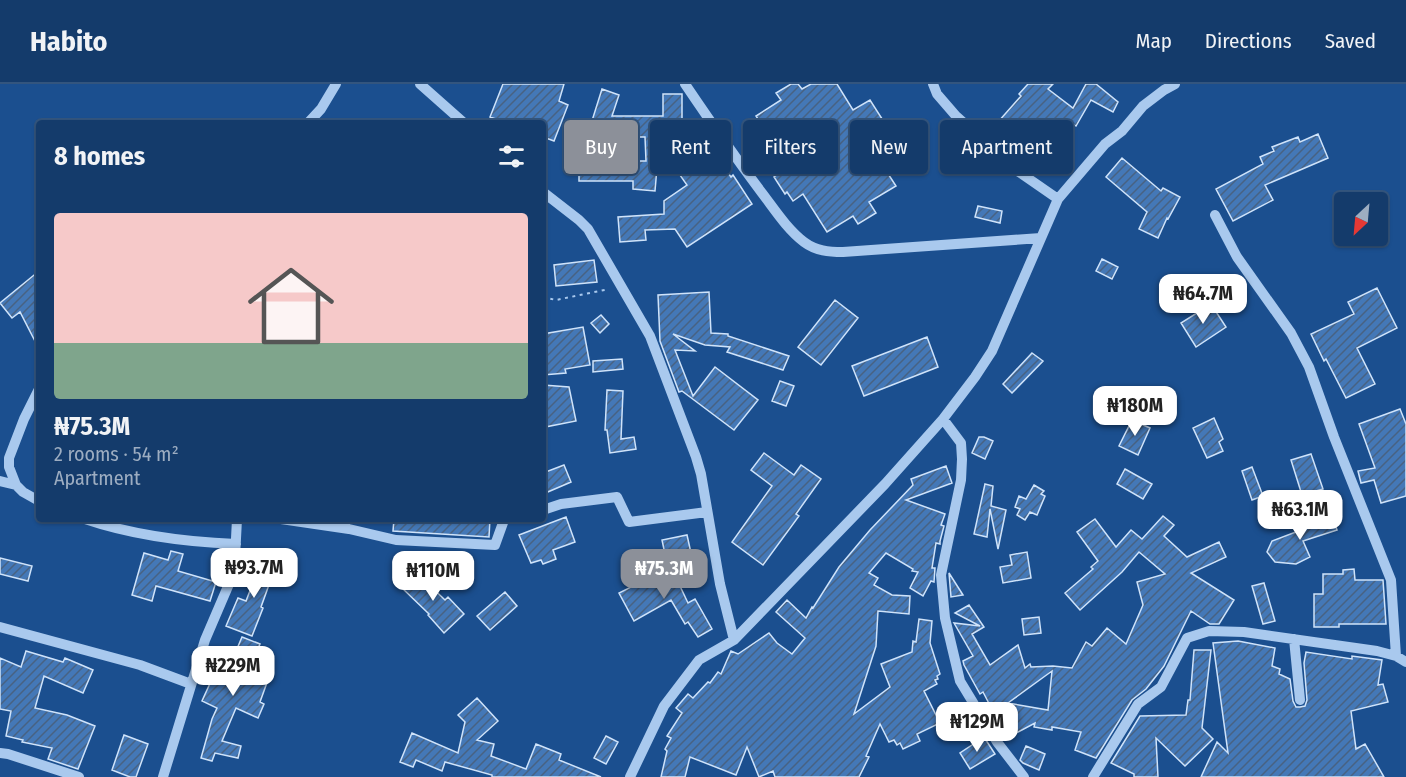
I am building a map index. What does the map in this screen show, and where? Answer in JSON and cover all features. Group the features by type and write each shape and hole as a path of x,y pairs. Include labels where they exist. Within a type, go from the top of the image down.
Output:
{"street":[{"path":"311,120 321,109 336,84"},
{"path":"420,84 461,120"},
{"path":"685,84 723,140 790,229 805,243 816,249 843,252 1041,238"},
{"path":"933,84 937,94 956,116 1019,172 1058,199"},
{"path":"630,777 664,706 699,660 734,640 885,484 943,419 992,351 1058,199 1105,144 1122,130 1143,106 1166,87 1175,84"},
{"path":"546,194 588,230 650,336 701,474 720,584 734,640"},
{"path":"1093,777 1138,704 1161,687 1187,638 1209,631 1244,632 1377,651 1401,659 1392,580 1334,437 1309,367 1291,333 1237,257 1215,215"},
{"path":"36,395 9,458 9,467 16,485 36,499"},
{"path":"943,419 961,443 962,459 961,480 941,575 945,618 960,681 997,742 1024,777"},
{"path":"0,481 16,485"},
{"path":"546,509 561,504 617,497 629,522 707,512"},
{"path":"93,522 107,527 155,536 236,544"},
{"path":"163,777 204,639 232,576 237,522"},
{"path":"301,522 349,529 396,540 495,545 503,522"},
{"path":"0,627 140,665 191,684"},
{"path":"1294,639 1300,700"},
{"path":"0,753 79,777"}],"path":[{"path":"546,298 556,300 621,286"}],"building":[{"path":"503,84 564,84 559,101 568,105 554,141 546,138 546,120 498,120 490,117"},
{"path":"791,84 798,84 802,89 811,84 837,84 853,110 870,100 883,120 850,120 850,174 888,174 896,186 869,202 876,213 858,224 853,216 827,232 803,194 793,201 787,192 785,194 774,177 778,174 838,174 838,120 758,120 756,116 781,100 776,93"},
{"path":"1028,84 1053,84 1048,89 1073,108 1086,84 1096,84 1118,102 1113,112 1091,100 1076,126 1073,120 1066,119 1000,120 1021,96 1019,94"},
{"path":"602,89 619,95 612,116 663,116 663,94 682,94 682,120 650,120 650,174 656,174 655,191 633,189 633,181 579,181 579,174 638,174 638,161 646,161 645,137 638,137 638,120 592,120"},
{"path":"1318,134 1328,158 1265,185 1273,200 1233,221 1216,189 1263,164 1260,157 1274,151 1272,147 1298,137 1300,142"},
{"path":"1122,158 1161,191 1163,188 1180,197 1158,238 1139,229 1147,212 1106,177"},
{"path":"679,174 729,174 731,177 733,175 752,204 687,247 675,229 645,230 646,240 620,242 618,217 664,214 664,201 687,185"},
{"path":"978,206 1002,211 1000,223 975,217"},
{"path":"1102,259 1118,267 1112,279 1096,271"},
{"path":"594,260 597,282 556,286 554,265"},
{"path":"36,273 36,343 20,312 12,318 0,303"},
{"path":"1377,288 1397,328 1357,348 1375,384 1346,398 1311,334 1354,314 1348,302"},
{"path":"709,292 711,333 728,334 728,336 789,356 783,370 727,352 730,347 705,345 673,334 695,351 675,350 693,396 715,367 758,400 734,430 682,391 679,392 660,341 658,295"},
{"path":"835,300 858,318 821,365 798,347"},
{"path":"1211,304 1226,327 1196,347 1181,323"},
{"path":"601,315 609,324 600,333 591,323"},
{"path":"583,327 590,365 565,369 566,373 546,375 546,333"},
{"path":"927,337 938,367 864,396 852,366"},
{"path":"1032,353 1043,361 1012,393 1003,384"},
{"path":"622,359 623,369 593,372 593,361"},
{"path":"780,381 794,386 786,406 772,401"},
{"path":"546,385 569,387 576,421 546,427"},
{"path":"607,390 623,391 621,439 634,437 636,449 610,453 607,430 605,430"},
{"path":"1400,409 1406,424 1406,496 1381,503 1374,480 1361,483 1358,471 1375,468 1359,424"},
{"path":"1214,418 1223,439 1219,442 1223,451 1207,458 1193,428"},
{"path":"1132,420 1150,428 1138,455 1119,446"},
{"path":"979,437 993,441 985,459 972,453"},
{"path":"764,453 794,475 801,465 821,479 796,514 799,516 763,565 732,542 772,486 751,470"},
{"path":"1311,454 1323,489 1302,495 1291,460"},
{"path":"564,465 571,482 546,493 546,472"},
{"path":"946,466 952,483 906,500 945,514 941,525 944,526 940,544 936,543 932,568 935,568 934,582 931,581 923,596 910,588 918,572 912,571 913,569 886,553 869,573 878,578 874,585 892,595 910,596 909,614 878,611 876,646 854,714 890,687 881,664 912,652 913,641 916,642 919,619 932,621 930,643 940,674 935,680 937,684 924,691 940,723 917,734 920,741 903,749 900,743 897,745 894,740 889,742 880,724 866,756 869,757 859,777 775,777 773,771 759,777 747,747 736,775 690,757 685,777 661,777 667,751 665,749 671,738 667,736 682,713 676,708 688,694 693,698 708,682 710,683 718,672 721,674 731,651 738,654 769,633 777,643 792,654 805,638 776,612 787,600 806,618 839,567 913,485 911,479"},
{"path":"1252,467 1263,496 1252,500 1242,471"},
{"path":"1125,469 1152,484 1143,499 1117,484"},
{"path":"985,484 993,486 991,506 1006,510 998,549 990,509 987,537 974,534"},
{"path":"1034,485 1044,491 1041,494 1045,496 1037,515 1030,512 1025,520 1017,515 1020,509 1015,507 1019,496 1026,499"},
{"path":"1332,514 1337,530 1303,541 1310,557 1296,564 1275,562 1267,552 1272,541 1301,530 1299,524"},
{"path":"1163,516 1174,525 1164,536 1187,557 1219,542 1226,557 1191,573 1234,600 1219,624 1210,624 1191,611 1164,666 1146,689 1132,700 1096,758 1075,750 1081,732 1052,727 1052,730 1034,727 1035,723 1007,738 983,692 980,694 964,665 963,661 973,656 954,623 980,626 955,613 969,605 984,627 972,634 990,665 1018,645 1025,668 1030,664 1031,667 1072,668 1086,642 1092,646 1107,628 1126,644 1143,605 1137,582 1165,574 1139,552 1122,572 1080,610 1065,593 1093,569 1091,567 1098,561 1077,532 1095,519 1116,547 1131,530 1142,539","holes":["1052,671 1048,710 1008,703"]},
{"path":"566,517 575,542 553,550 556,559 543,564 541,560 531,563 519,535"},
{"path":"394,522 490,522 489,537 393,531"},
{"path":"687,535 691,553 666,559 662,540"},
{"path":"171,551 183,554 178,571 216,582 210,601 156,586 152,601 132,595 144,553 168,560"},
{"path":"1027,552 1031,578 1003,583 1000,567 1012,565 1010,555"},
{"path":"263,557 283,564 275,584 270,582 252,636 226,626 238,598 246,601"},
{"path":"0,558 32,566 28,581 0,574"},
{"path":"671,567 688,603 695,599 712,629 698,637 688,622 685,624 671,600 634,621 619,593"},
{"path":"1354,569 1355,580 1383,580 1386,624 1339,624 1339,627 1314,627 1314,594 1323,594 1323,574 1343,574 1343,570"},
{"path":"415,571 445,600 448,597 464,614 444,633 429,614 401,587"},
{"path":"949,573 963,595 951,597"},
{"path":"1264,583 1275,621 1263,624 1252,586"},
{"path":"505,592 517,606 490,630 477,616"},
{"path":"1039,617 1041,633 1024,635 1022,619"},
{"path":"242,637 260,644 249,670 269,677 260,702 264,704 258,718 236,708 222,741 241,746 238,758 215,753 212,761 201,758 217,708 202,701 218,658 231,663"},
{"path":"1238,641 1275,648 1272,666 1280,669 1279,674 1290,679 1296,707 1305,706 1307,700 1304,663 1306,652 1352,659 1352,656 1382,660 1378,685 1383,684 1388,702 1351,711 1356,749 1365,744 1384,777 1201,777 1217,742 1228,753 1213,643"},
{"path":"1194,650 1211,650 1202,728 1213,739 1185,766 1156,738 1158,777 1134,777 1134,774 1111,763 1140,716 1186,715 1188,700 1190,700"},
{"path":"26,651 63,662 65,658 93,670 83,693 44,676 35,708 67,715 95,726 78,769 48,759 52,748 6,736 11,711 0,709 0,658 21,667"},
{"path":"477,698 498,721 477,740 494,744 491,756 526,769 536,744 561,754 559,760 601,777 492,777 492,775 445,762 442,771 416,760 413,767 400,762 412,733 458,753 465,722 458,715"},
{"path":"124,735 148,744 136,777 112,770"},
{"path":"606,736 618,742 606,764 594,758"},
{"path":"984,737 995,754 970,769 960,753"},
{"path":"1026,746 1045,754 1039,770 1020,760"}]}
